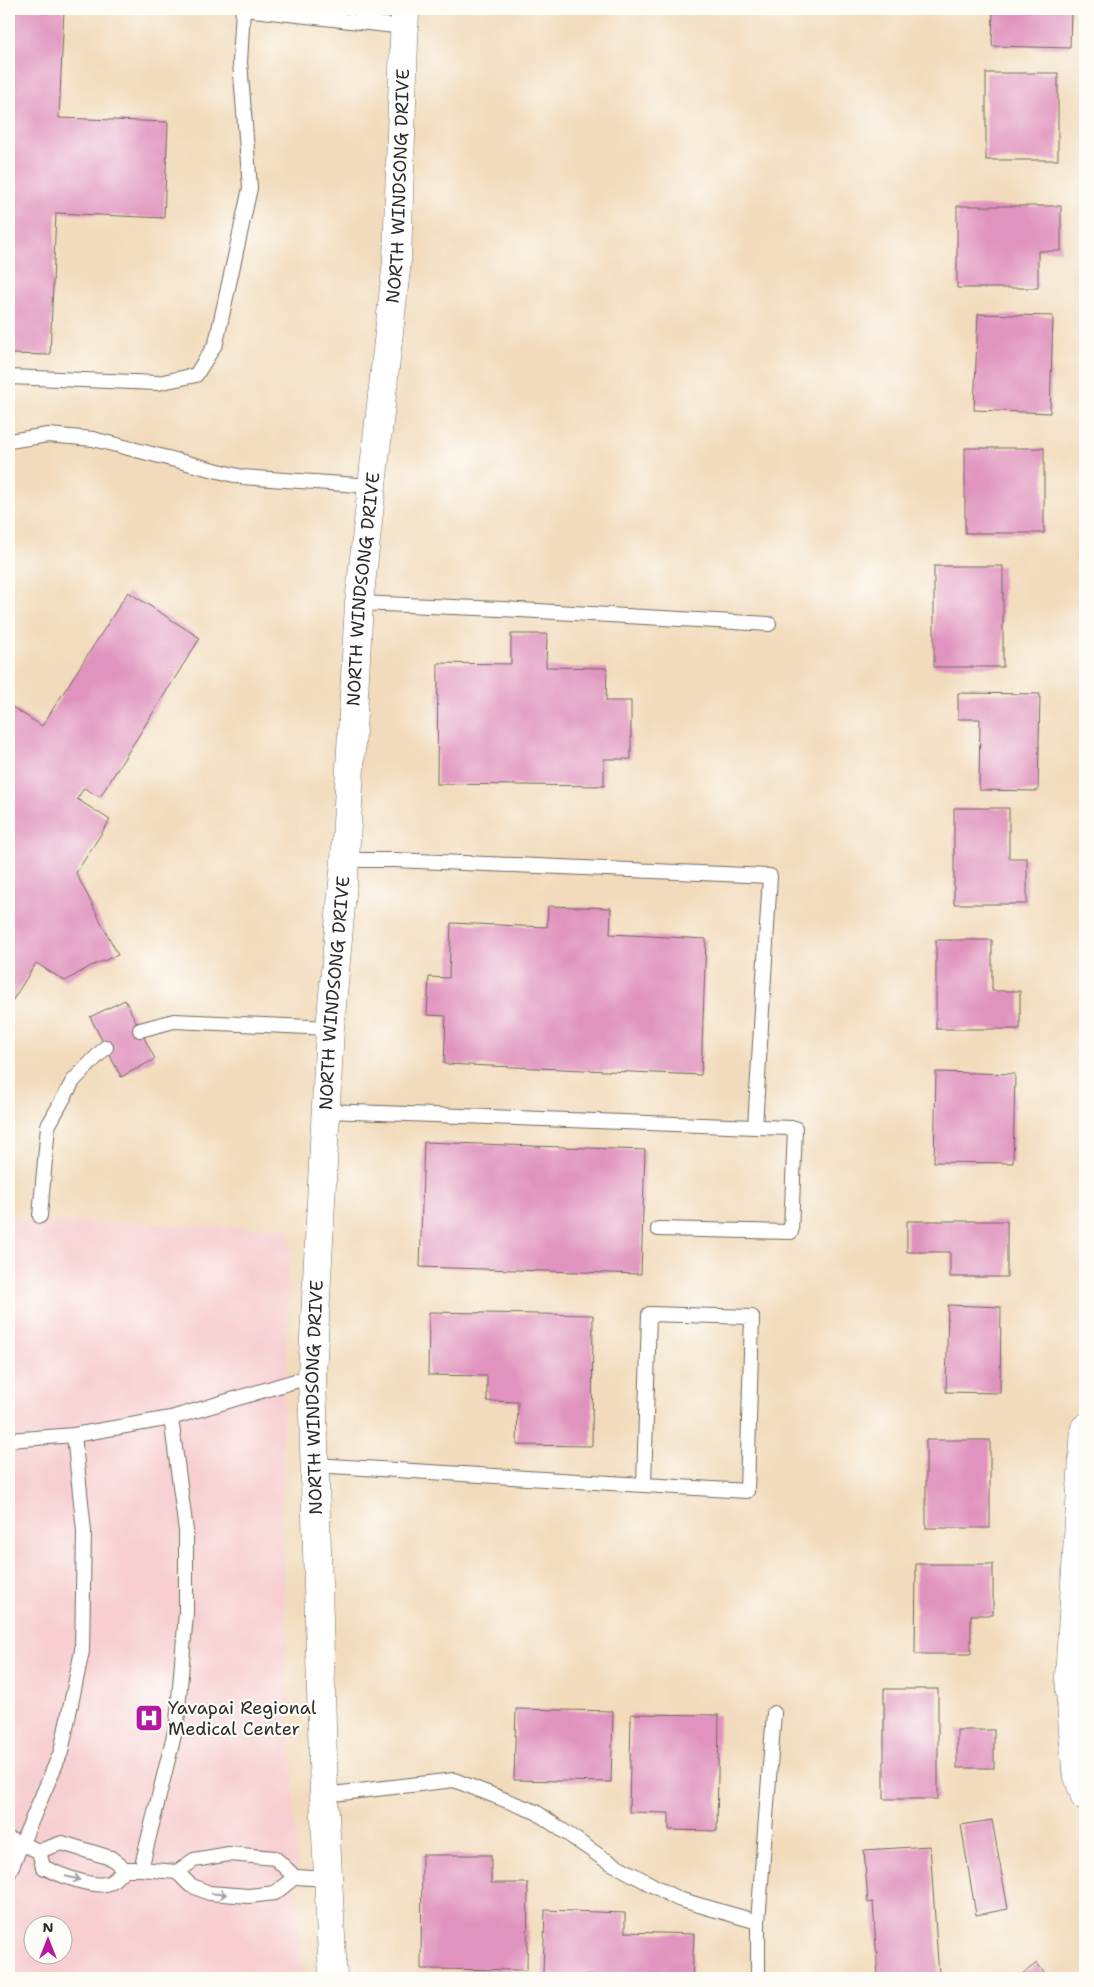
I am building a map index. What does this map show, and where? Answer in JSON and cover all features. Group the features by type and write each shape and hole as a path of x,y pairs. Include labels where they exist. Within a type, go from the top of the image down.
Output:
{"street":[{"name":"NORTH WINDSONG DRIVE","path":"333,1978 324,1795 312,1376 330,1028 345,860 359,603 398,260 405,18"},
{"path":"1085,1428 1070,1678 1076,1770 1085,1796"}],"lane":[{"path":"9,377 158,383 196,374 216,343 250,188 240,62 243,9 405,18"},
{"path":"9,442 48,434 93,439 242,477 373,486"},
{"path":"359,603 511,609 769,624"},
{"path":"345,860 394,860 770,876 755,1127"},
{"path":"140,1030 174,1021 330,1028"},
{"path":"40,1216 48,1126 73,1081 106,1047"},
{"path":"326,1111 795,1128 791,1232 658,1229"},
{"path":"314,1465 644,1485 746,1491 752,1317 649,1314 644,1485"},
{"path":"9,1440 74,1435 171,1418 312,1376"},
{"path":"141,1869 177,1723 186,1613 186,1531 171,1418"},
{"path":"9,1873 15,1842 61,1752 82,1651 84,1531 74,1435"},
{"path":"758,1978 758,1922 774,1713"},
{"path":"324,1795 454,1780 536,1812 604,1859 678,1898 758,1922"},
{"path":"15,1842 39,1851 62,1843 111,1858 125,1869 177,1872 194,1860 229,1854 275,1858 295,1877 328,1879"},
{"path":"39,1851 43,1867 60,1875 93,1883 110,1882 125,1869"},
{"path":"177,1872 190,1886 209,1893 249,1896 275,1893 295,1877"}],"shaded area":[{"name":"Yavapai Regional Medical Center","path":"9,1219 291,1229 281,1512 302,1978 9,1978"}],"building":[{"path":"9,9 64,9 59,118 168,122 164,218 56,213 50,355 9,354"},
{"path":"993,9 1071,9 1070,48 992,46"},
{"path":"986,73 1058,73 1058,160 986,160"},
{"path":"957,206 1061,206 1061,251 1038,251 1038,288 957,288"},
{"path":"978,314 1053,316 1050,413 974,410"},
{"path":"965,448 1044,448 1044,533 965,533"},
{"path":"934,566 1003,566 1003,667 934,667"},
{"path":"128,592 200,638 100,797 84,788 77,799 110,820 76,873 118,955 91,966 65,981 36,963 9,1006 9,705 42,726"},
{"path":"511,634 547,634 546,667 607,668 606,701 631,701 631,759 604,759 604,786 437,784 438,663 511,664"},
{"path":"958,693 1040,694 1038,791 979,790 980,719 958,719"},
{"path":"954,808 1009,808 1009,858 1027,858 1027,904 954,904"},
{"path":"548,906 611,908 610,934 706,939 701,1075 444,1064 446,1016 427,1015 429,977 449,978 451,923 547,927"},
{"path":"936,940 992,940 992,991 1020,991 1020,1029 936,1029"},
{"path":"125,1000 155,1059 121,1077 90,1017"},
{"path":"936,1072 1015,1074 1013,1163 934,1162"},
{"path":"424,1142 645,1150 641,1274 420,1267"},
{"path":"907,1221 1007,1221 1007,1277 950,1277 950,1252 907,1252"},
{"path":"948,1305 1001,1307 1000,1393 946,1392"},
{"path":"429,1312 593,1315 592,1446 517,1445 518,1402 487,1401 487,1376 428,1375"},
{"path":"926,1440 990,1440 990,1528 926,1528"},
{"path":"916,1564 993,1564 993,1615 971,1615 971,1654 915,1654"},
{"path":"884,1689 938,1689 938,1799 884,1799"},
{"path":"516,1709 613,1711 611,1782 514,1780"},
{"path":"631,1714 719,1715 717,1831 669,1830 669,1813 629,1812"},
{"path":"957,1730 994,1730 994,1768 957,1768"},
{"path":"992,1820 1008,1909 976,1915 961,1825"},
{"path":"930,1846 939,1976 878,1978 873,1902 868,1903 864,1850"},
{"path":"422,1855 491,1855 491,1883 528,1883 527,1970 421,1969"},
{"path":"545,1910 625,1913 625,1932 694,1934 692,1978 543,1975"},
{"path":"1037,1963 1048,1978 1017,1978"}],"place":[{"name":"Yavapai Regional Medical Center","path":"149,1718"}]}
